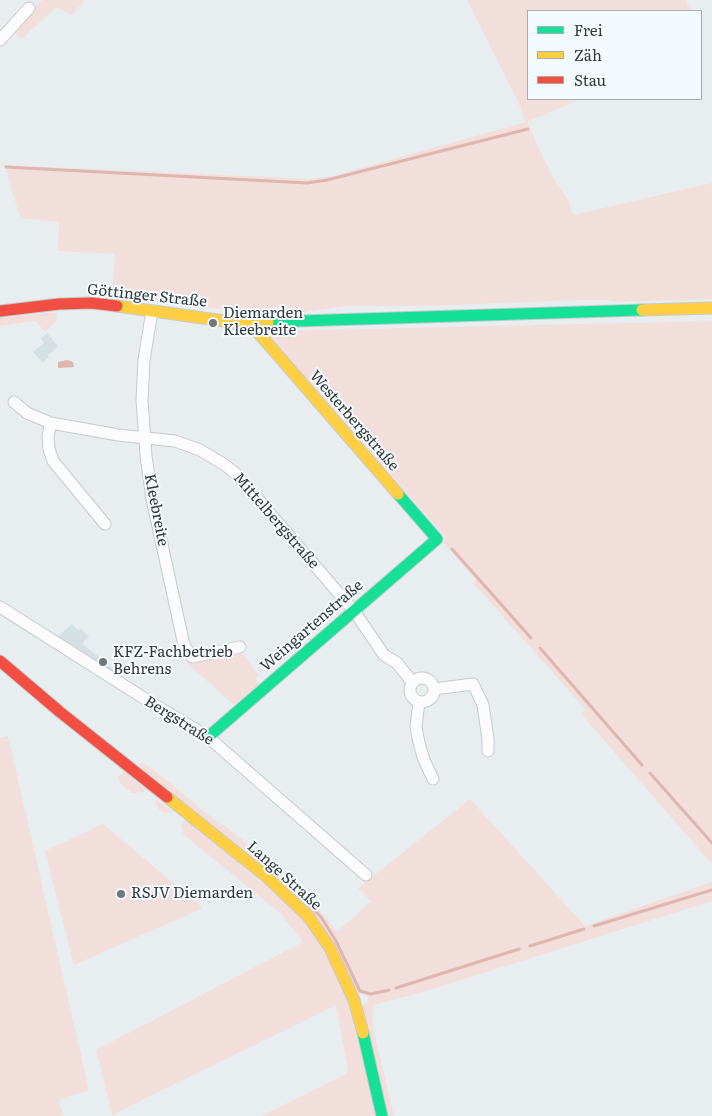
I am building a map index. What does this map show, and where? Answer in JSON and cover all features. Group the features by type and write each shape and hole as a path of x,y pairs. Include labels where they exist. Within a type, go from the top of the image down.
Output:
{"street":[{"path":"0,40 30,8"},
{"name":"Göttinger Straße","path":"0,311 74,303 112,305 219,319 233,323 712,308"},
{"name":"Kleebreite","path":"152,311 144,360 142,400 145,438 152,499 184,645 192,657 240,647"},
{"name":"Westerbergstraße","path":"249,322 437,539"},
{"name":"Mittelbergstraße","path":"14,402 27,413 51,423 185,444 213,456 231,470 354,611 384,655 397,663 412,682"},
{"path":"51,423 49,449 53,461 105,524"},
{"name":"Weingartenstraße","path":"208,736 437,539"},
{"name":"Bergstraße","path":"0,607 150,702 208,736 366,875"},
{"name":"Lange Straße","path":"1,665 182,811 246,860 298,905 325,939 346,979 366,1043 382,1116"},
{"path":"418,702 428,700 434,689 431,682 425,678 418,678 412,682 409,690 410,694 418,702 416,727 419,743 424,760 433,779"},
{"path":"434,689 473,684 483,705 488,751"}],"shaded area":[{"path":"42,0 85,0 72,15 56,7 22,39 12,30"},
{"path":"467,0 686,0 691,10 527,10 527,100 579,100 527,122 551,174 569,201 573,215 712,183 712,299 619,302 582,300 427,306 345,306 305,312 278,313 181,305 112,295 115,254 58,251 59,222 20,218 6,169 2,165 311,179 333,176 526,122"},
{"path":"57,312 56,321 45,332 36,321 0,326 0,318"},
{"path":"712,321 712,864 581,714 586,710 473,583 476,580 444,543 445,536 269,337 270,331"},
{"path":"47,333 58,346 50,354 47,354 49,357 43,363 33,352 44,343 41,338"},
{"path":"67,360 73,362 74,367 58,368 58,362"},
{"path":"72,624 79,631 81,629 89,636 82,644 106,662 113,669 114,674 56,638"},
{"path":"240,651 259,675 255,678 259,684 234,705 188,664 188,661"},
{"path":"8,736 89,1090 59,1100 63,1116 0,1116 0,738"},
{"path":"142,762 202,810 237,835 320,911 337,932 371,901 358,888 470,799 585,926 712,882 712,901 423,992 373,1005 372,1018 377,1046 394,1116 386,1116 362,1009 364,1004 367,1003 368,997 355,991 330,939 139,766"},
{"path":"125,772 145,790 144,792 132,793 120,783 119,775"},
{"path":"156,799 173,812 165,813 160,810 156,806"},
{"path":"187,820 305,919 343,984 377,1116 261,1116 344,1075 348,1071 336,1005 112,1115 96,1050 303,942 280,913 183,834 181,825"},
{"name":"RSJV Diemarden","path":"103,824 203,908 74,965 45,851"}],"waterway":[{"path":"6,167 307,183 327,180 528,129"},
{"path":"452,549 531,638"},
{"path":"540,648 642,765"},
{"path":"650,773 712,843"},
{"path":"594,926 712,890"},
{"path":"307,903 321,917 336,941 360,991 371,994 389,990"},
{"path":"530,946 584,929"},
{"path":"396,988 519,949"}],"traffic: fast":[{"path":"268,322 642,310"},
{"path":"208,737 437,539 398,494"},
{"path":"363,1033 382,1116"}],"traffic: slow":[{"path":"117,306 239,323 268,322"},
{"path":"642,310 712,308"},
{"path":"249,322 398,494"},
{"path":"167,797 268,878 308,916 330,948 354,1000 363,1033"}],"traffic: jam":[{"path":"0,311 59,304 92,303 117,306"},
{"path":"0,661 60,712 167,797"}],"place":[{"name":"Diemarden Kleebreite","path":"213,323"},
{"name":"KFZ-Fachbetrieb Behrens","path":"103,662"},
{"name":"RSJV Diemarden","path":"121,894"}]}
